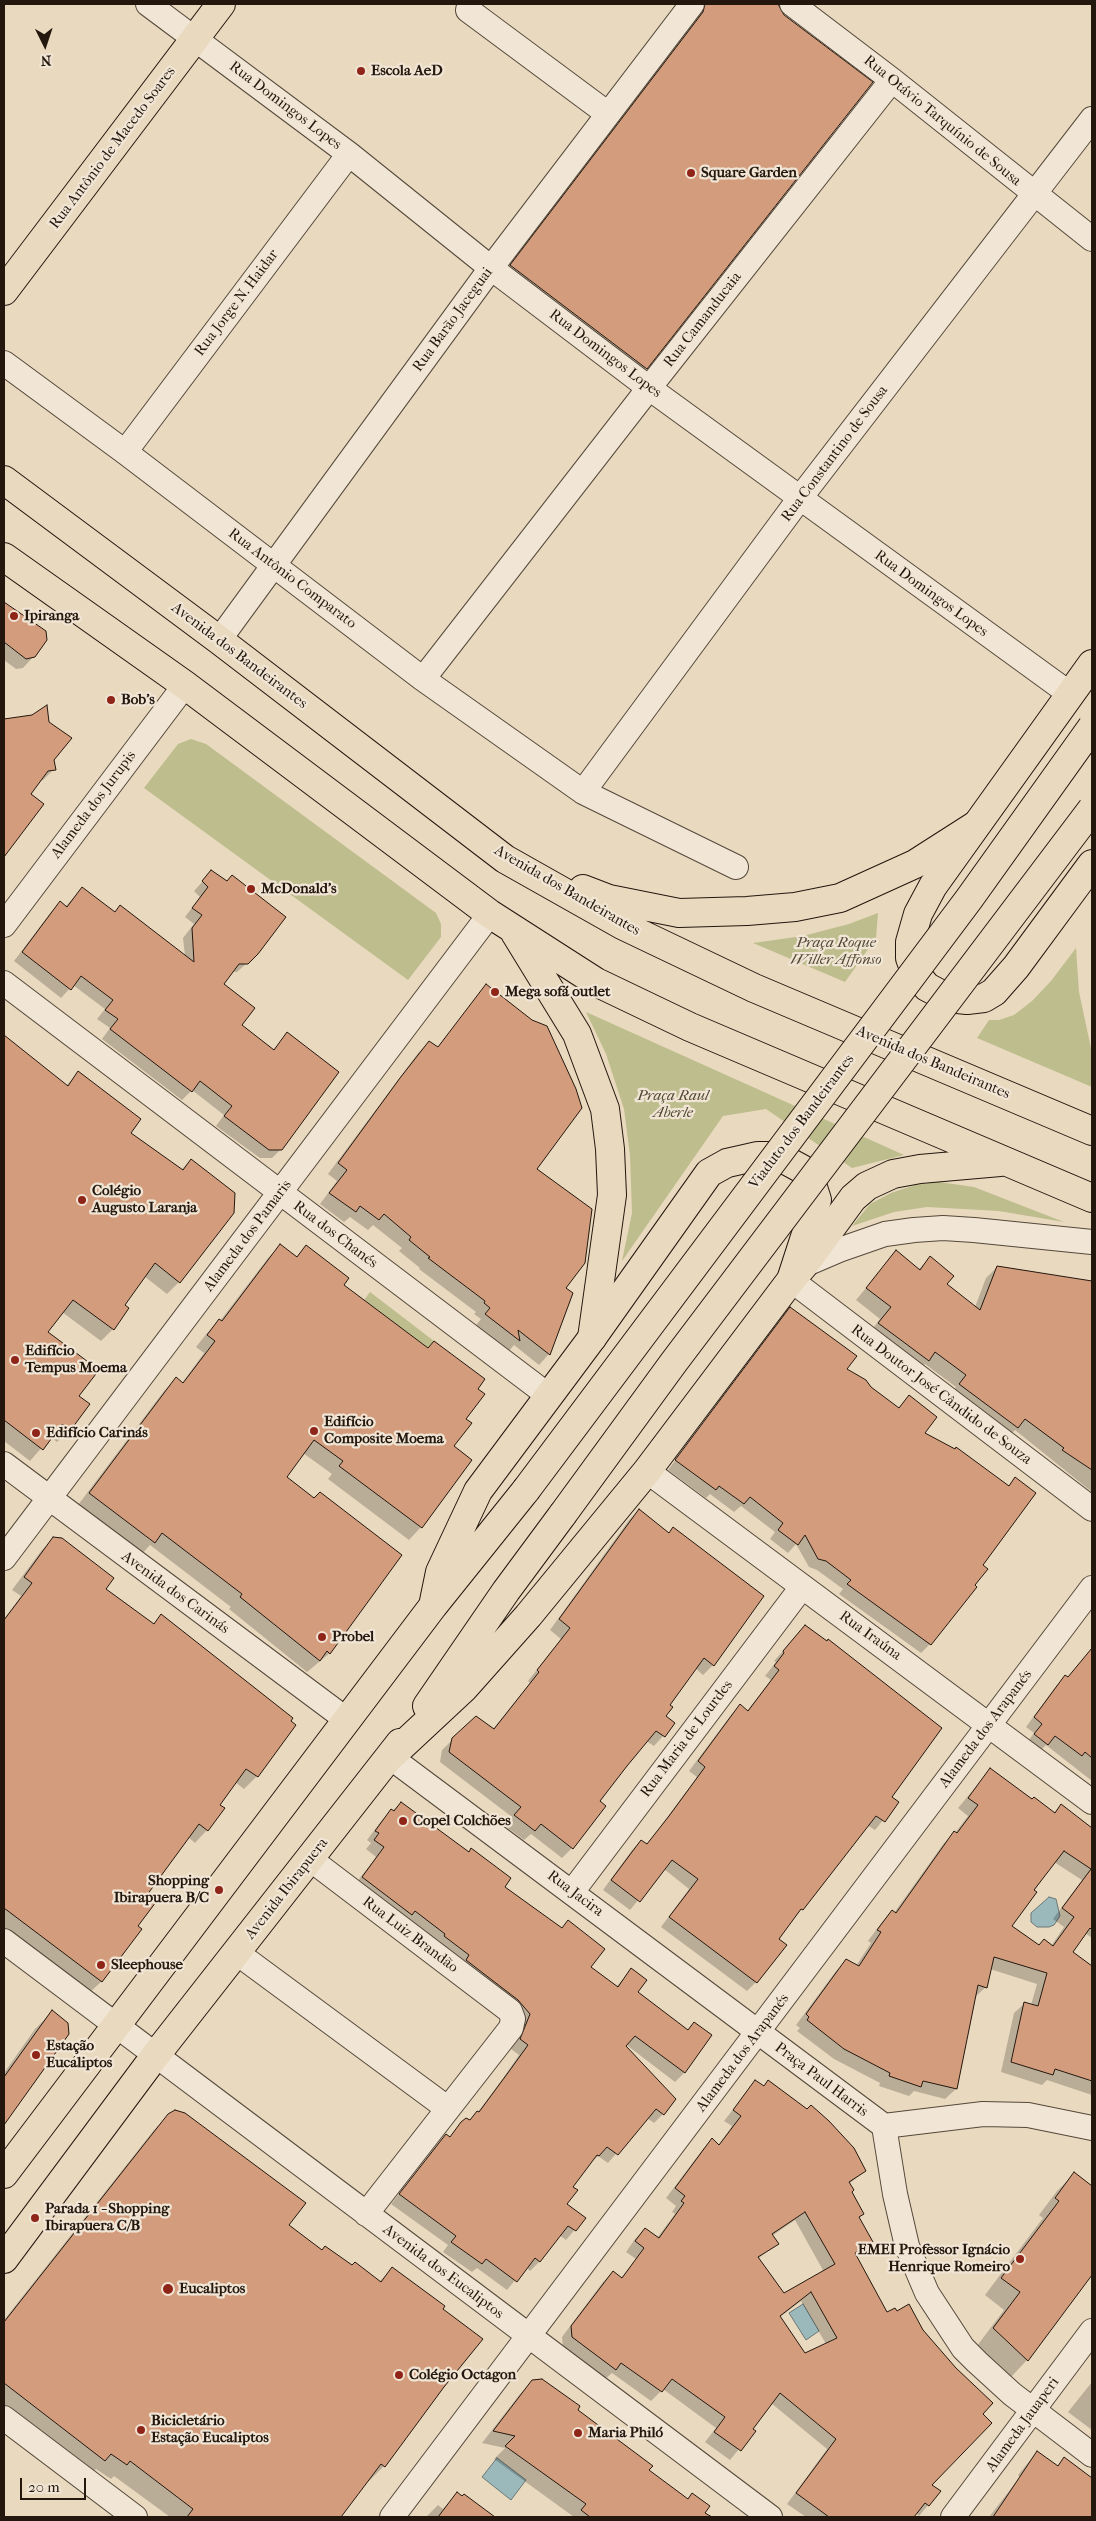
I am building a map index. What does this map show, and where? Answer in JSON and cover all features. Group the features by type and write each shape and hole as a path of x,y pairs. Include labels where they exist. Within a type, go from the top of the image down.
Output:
{"main road":[{"name":"Rua Antônio de Macedo Soares","path":"4,291 222,4"},
{"name":"Avenida dos Bandeirantes","path":"4,480 219,640 505,859 622,925 754,988 1092,1131"},
{"path":"4,557 185,685 490,914 596,982 690,1028 1092,1198"},
{"path":"1092,664 933,886 918,914 910,942 910,958 916,974 927,987 948,998 984,998 994,992 1016,967 1092,864"},
{"name":"Viaduto dos Bandeirantes","path":"433,1606 526,1490 969,899 1092,726"},
{"name":"Avenida Ibirapuera","path":"4,2259 155,2056 390,1757 456,1666 506,1591 674,1362 978,956 1092,809"},
{"path":"505,859 609,899 679,913 747,911 795,907 840,898 915,864 976,825"},
{"path":"513,930 577,1034 604,1108 610,1149 612,1195 592,1338"},
{"path":"4,2174 433,1606 440,1572 478,1491 592,1338 710,1173 734,1161 758,1156 778,1156 802,1169 812,1180 816,1200 815,1208 797,1273"},
{"path":"390,1757 464,1688 528,1616 647,1471 853,1198 867,1186 893,1174 920,1169 1007,1162"}],"street":[{"name":"Rua Domingos Lopes","path":"148,4 349,154 491,268 648,388 1070,694"},
{"name":"Rua Barão Jaceguai","path":"219,640 272,564 491,268 692,4"},
{"name":"Rua Otávio Tarquínio de Sousa","path":"792,4 892,80 1092,239"},
{"path":"468,10 608,114"},
{"name":"Rua Camanducaia","path":"423,679 648,388 892,80"},
{"name":"Rua Constantino de Sousa","path":"583,792 800,498 1092,119"},
{"name":"Rua Jorge N. Haidar","path":"125,452 349,154"},
{"name":"Rua Antônio Comparato","path":"4,363 125,452 423,679 583,792 736,868"},
{"name":"Alameda dos Jurupis","path":"4,925 185,685"},
{"name":"Alameda dos Pamaris","path":"4,1558 490,914"},
{"name":"Rua dos Chanés","path":"4,983 549,1396"},
{"path":"797,1273 839,1250 886,1234 914,1230 943,1228 974,1230 1092,1242"},
{"name":"Rua Doutor José Cândido de Souza","path":"797,1273 1092,1509"},
{"name":"Avenida dos Carinás","path":"4,1464 48,1499 346,1720"},
{"name":"Rua Iraúna","path":"647,1471 1092,1802"},
{"name":"Rua Maria de Lourdes","path":"572,1892 802,1587"},
{"name":"Alameda dos Arapanés","path":"392,2517 530,2337 1092,1588"},
{"name":"Rua Jacira","path":"390,1757 758,2032"},
{"name":"Rua Luiz Brandão","path":"310,1859 510,2011 513,2018 511,2028 447,2108"},
{"name":"Avenida dos Eucaliptos","path":"4,1941 770,2517"},
{"path":"237,1952 447,2108 366,2214"},
{"name":"Praça Paul Harris","path":"758,2032 884,2126 907,2246 926,2293 963,2348 1034,2411 1092,2456"},
{"name":"Praça Paul Harris","path":"884,2126 983,2114 1028,2115 1092,2128"},
{"name":"Alameda Jauaperi","path":"953,2517 1092,2331"},
{"path":"4,2418 135,2517"}],"green space":[{"path":"191,739 206,744 436,913 441,924 441,937 408,980 144,788 178,744"},
{"name":"Praça Roque Willer Affonso","path":"878,913 876,938 845,982 753,943 803,936 849,924"},
{"path":"1076,948 1079,992 1092,1053 1092,1087 977,1038 989,1020 999,1020 1014,1015 1032,1001 1051,981"},
{"name":"Praça Raul Aberle","path":"586,1012 904,1155 852,1168 766,1109 723,1116 622,1261 632,1213 630,1156 624,1109 606,1054"},
{"path":"939,1182 974,1187 1064,1222 999,1211 927,1207 894,1212 852,1226 870,1204 891,1193 915,1185"},
{"path":"370,1292 434,1341 428,1348 364,1300"}],"water":[{"path":"1049,1897 1056,1899 1060,1916 1054,1925 1037,1927 1031,1922 1031,1913"},
{"path":"803,2304 819,2331 806,2340 789,2313"},
{"path":"497,2458 526,2480 511,2500 482,2477"}],"building":[{"name":"Square Garden","path":"705,4 778,4 784,15 873,82 647,369 510,265 703,12"},
{"name":"Ipiranga","path":"4,602 46,631 47,640 35,657 26,659 4,642"},
{"path":"47,705 49,722 72,738 54,760 56,770 48,771 31,794 44,804 4,857 4,719 32,715"},
{"path":"211,870 227,881 232,875 286,917 258,954 248,964 239,964 224,984 255,1008 242,1025 274,1050 287,1032 339,1072 282,1150 269,1150 224,1116 232,1106 200,1081 192,1092 110,1029 118,1019 105,1010 113,1000 81,976 71,990 22,952 60,901 67,907 82,887 115,912 120,905 194,962 192,928 202,915 192,908 208,887 202,881"},
{"path":"486,984 532,1020 547,1026 576,1089 582,1108 537,1169 592,1209 585,1263 566,1288 573,1293 550,1355 518,1330 520,1341 485,1314 490,1308 484,1303 485,1301 428,1258 430,1257 409,1240 411,1237 384,1214 379,1220 360,1206 356,1212 329,1193 347,1170 338,1163 400,1078 429,1041 438,1047"},
{"name":"Colégio Augusto Laranja","path":"4,1035 68,1086 78,1071 141,1119 131,1133 183,1170 191,1159 235,1193 234,1213 180,1283 155,1263 125,1305 129,1308 114,1330 73,1300 48,1332 99,1370 79,1396 90,1404 70,1431 62,1424 43,1450 4,1420"},
{"path":"280,1244 297,1257 306,1245 349,1278 344,1285 428,1348 434,1341 485,1379 478,1389 485,1394 466,1419 472,1423 454,1446 472,1460 422,1528 339,1466 343,1461 314,1440 287,1477 314,1498 320,1492 402,1555 330,1654 327,1651 320,1661 240,1597 242,1594 162,1533 155,1543 89,1493 176,1377 183,1383 215,1341 207,1335 219,1319 222,1321"},
{"path":"896,1250 920,1270 930,1256 954,1276 947,1284 980,1310 997,1266 1092,1281 1092,1470 1062,1450 1064,1448 1025,1419 1018,1428 959,1384 966,1375 935,1352 929,1361 878,1323 891,1307 866,1288"},
{"path":"790,1307 857,1356 847,1369 866,1380 871,1387 899,1408 909,1395 937,1417 925,1433 955,1449 956,1447 1009,1486 1015,1477 1036,1493 983,1565 988,1569 975,1585 977,1587 931,1645 847,1584 851,1580 826,1561 818,1559 805,1535 798,1545 778,1530 783,1523 750,1497 744,1504 719,1486 716,1490 675,1460"},
{"path":"639,1509 669,1533 673,1527 764,1596 714,1666 704,1658 670,1705 673,1707 666,1716 675,1723 665,1737 656,1731 627,1766 600,1801 606,1806 573,1849 541,1824 535,1831 514,1815 521,1807 449,1752 452,1738 476,1716 494,1729 539,1672 537,1670 570,1628 559,1619"},
{"path":"53,1537 62,1538 114,1578 106,1589 154,1624 161,1614 293,1718 291,1721 296,1725 258,1777 246,1769 220,1805 225,1808 208,1831 199,1824 147,1895 156,1902 138,1926 142,1929 102,1982 4,1908 4,1620 32,1583 24,1577"},
{"path":"805,1625 827,1641 828,1639 942,1728 892,1797 899,1802 885,1822 876,1816 803,1910 801,1909 779,1939 787,1945 757,1983 669,1917 698,1879 672,1860 640,1902 611,1880 641,1840 647,1844 669,1816 705,1767 698,1761 740,1704 748,1711 779,1670 774,1666 784,1653 783,1651"},
{"path":"1092,1648 1092,1758 1085,1752 1082,1756 1055,1736 1048,1745 1034,1734 1042,1724 1034,1717 1065,1675 1068,1677"},
{"path":"990,1768 1032,1799 1034,1797 1055,1813 1061,1804 1092,1828 1092,1930 1090,1928 1073,1952 1092,1966 1092,2081 1055,2069 1053,2075 1011,2062 1024,2002 1038,2006 1047,1973 994,1957 987,1988 978,1985 957,2089 923,2081 921,2087 889,2076 890,2073 844,2049 807,2020 809,2017 806,2014 846,1959 859,1966 881,1932 877,1930 892,1910 896,1913 954,1831 957,1833 978,1805 968,1798","holes":["1064,1851 1091,1869 1062,1908 1074,1917 1053,1946 1044,1939 1039,1945 1012,1926 1037,1892 1034,1890"]},
{"path":"401,1802 469,1852 471,1848 511,1878 505,1887 562,1928 568,1920 605,1949 591,1967 618,1987 631,1968 647,1980 638,1992 688,2030 694,2022 712,2035 685,2073 635,2036 626,2046 676,2099 664,2115 656,2109 618,2155 607,2147 599,2156 597,2155 573,2187 578,2190 567,2204 586,2218 576,2231 568,2226 540,2262 535,2258 517,2282 486,2259 482,2264 451,2242 456,2236 399,2194 446,2134 450,2137 461,2122 466,2118 470,2120 477,2111 479,2112 510,2070 528,2045 520,2039 530,2014 518,2000 466,1960 469,1955 444,1936 445,1934 415,1911 412,1915 362,1877 384,1847 374,1840 379,1833 375,1831 391,1809 394,1811"},
{"name":"Estação Eucaliptos","path":"52,2010 68,2023 69,2034 4,2125 4,2077"},
{"path":"755,2080 764,2086 768,2080 807,2109 811,2105 854,2148 866,2171 849,2182 854,2190 852,2192 864,2214 859,2217 873,2242 855,2253 887,2312 895,2308 897,2311 909,2304 923,2330 956,2368 993,2403 983,2414 992,2423 932,2485 941,2491 929,2506 925,2503 914,2517 829,2517 796,2493 836,2439 780,2393 753,2429 756,2431 741,2451 714,2432 725,2417 672,2379 662,2392 621,2363 616,2370 572,2337 571,2326 613,2271 622,2278 644,2248 635,2241 645,2228 659,2238 684,2203 681,2201 685,2196 675,2188 712,2138 719,2145 741,2116 733,2110","holes":["805,2212 835,2264 784,2293 758,2257 779,2244 772,2234","811,2292 837,2338 805,2353 780,2316"]},
{"path":"175,2110 185,2113 306,2203 289,2225 322,2250 325,2246 352,2265 355,2262 381,2282 392,2267 445,2306 443,2309 483,2339 444,2387 385,2467 381,2464 341,2517 187,2517 193,2509 130,2461 127,2465 111,2454 105,2461 4,2383 4,2322 168,2114"},
{"path":"1074,2172 1092,2186 1092,2275 1028,2361 993,2328 1020,2292 1001,2278 1059,2201 1055,2198"},
{"path":"542,2379 580,2406 578,2410 653,2466 649,2470 688,2499 692,2493 710,2506 705,2513 712,2517 590,2517 581,2510 586,2504 505,2446 515,2436 493,2431 532,2380"},
{"path":"1037,2451 1058,2466 1064,2457 1092,2478 1092,2517 993,2517"},
{"path":"457,2492 462,2496 464,2494 495,2517 438,2517"}],"place":[{"name":"Escola AeD","path":"361,71"},
{"name":"Square Garden","path":"691,173"},
{"name":"Ipiranga","path":"14,616"},
{"name":"Bob's","path":"111,700"},
{"name":"McDonald's","path":"251,889"},
{"name":"Mega sofá outlet","path":"495,992"},
{"name":"Colégio Augusto Laranja","path":"82,1200"},
{"name":"Edifício Tempus Moema","path":"15,1360"},
{"name":"Edifício Composite Moema","path":"314,1431"},
{"name":"Edifício Carinás","path":"36,1433"},
{"name":"Probel","path":"322,1637"},
{"name":"Copel Colchões","path":"403,1821"},
{"name":"Shopping Ibirapuera B/C","path":"219,1890"},
{"name":"Sleephouse","path":"101,1965"},
{"name":"Estação Eucaliptos","path":"36,2055"},
{"name":"Parada 1 - Shopping Ibirapuera C/B","path":"35,2218"},
{"name":"EMEI Professor Ignácio Henrique Romeiro","path":"1020,2259"},
{"name":"Eucaliptos","path":"168,2289"},
{"name":"Colégio Octagon","path":"399,2375"},
{"name":"Bicicletário Estação Eucaliptos","path":"141,2430"},
{"name":"Maria Philó","path":"578,2433"}]}
